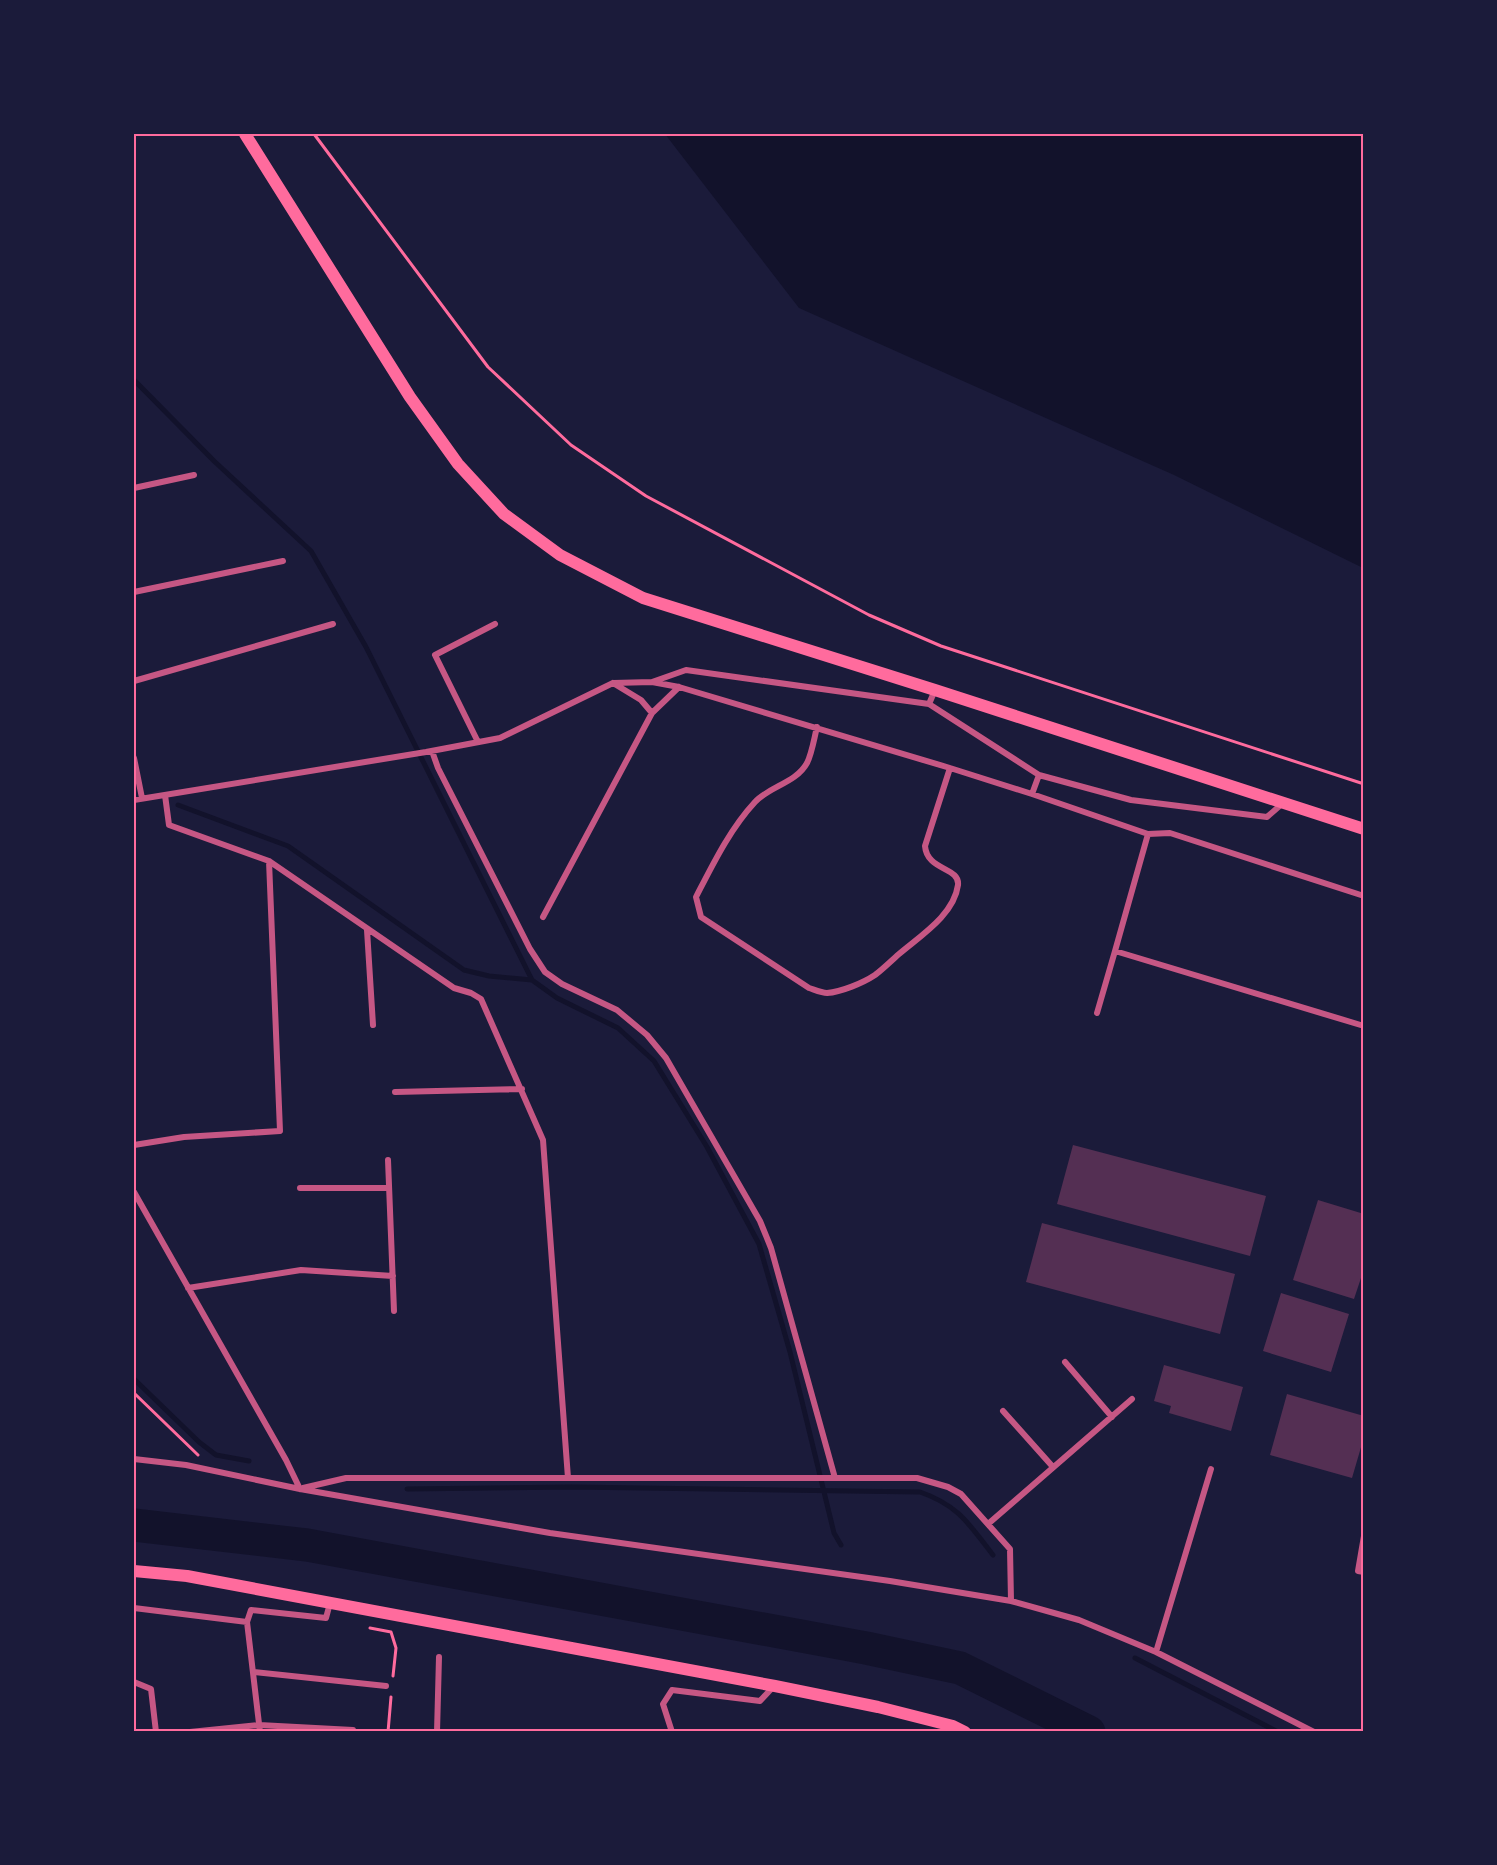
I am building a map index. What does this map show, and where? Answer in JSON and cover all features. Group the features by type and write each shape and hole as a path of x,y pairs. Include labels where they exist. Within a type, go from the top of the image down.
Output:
{"main road":[{"path":"245,134 410,397 458,464 504,514 560,555 643,598 1364,829"},
{"path":"134,1570 187,1576 775,1686 878,1707 965,1731"}],"street":[{"path":"134,488 194,475"},
{"path":"134,592 283,561"},
{"path":"134,681 333,624"},
{"path":"478,742 435,655 495,624"},
{"path":"652,682 686,670 929,704 1039,775 1131,800 1267,817 1283,803"},
{"path":"134,800 500,738 613,683 652,682 679,687 950,768 1148,834 1170,833 1364,896"},
{"path":"613,683 641,700 652,713"},
{"path":"543,916 652,713 679,687"},
{"path":"929,704 935,690"},
{"path":"817,728 807,763 798,775 767,790 754,802 724,843 696,897 701,917 809,988 818,991 826,993 846,988 874,976 938,921 951,904 958,885 957,879 951,872 929,860 925,846 950,768"},
{"path":"429,751 530,949 545,972 562,984 617,1010 647,1035 666,1058 760,1221 771,1248 835,1478"},
{"path":"134,758 142,798"},
{"path":"1032,794 1039,775"},
{"path":"165,795 169,825 269,861 454,988 481,999 543,1140 568,1478"},
{"path":"1097,1013 1148,834"},
{"path":"134,1145 184,1137 280,1131 269,861"},
{"path":"368,930 373,1025"},
{"path":"1114,951 1364,1026"},
{"path":"395,1092 522,1089"},
{"path":"388,1160 394,1311"},
{"path":"300,1188 389,1188"},
{"path":"134,1192 286,1460 300,1489"},
{"path":"188,1288 301,1270 393,1276"},
{"path":"1065,1362 1112,1417"},
{"path":"988,1524 1132,1399"},
{"path":"1003,1411 1053,1467"},
{"path":"134,1459 207,1469 300,1489 550,1533 1011,1600 1079,1620 1156,1652 1314,1731"},
{"path":"1156,1652 1210,1469"},
{"path":"300,1489 346,1478 917,1478 948,1486 961,1494 1010,1549 1011,1600"},
{"path":"1364,1536 1358,1571 1364,1572"},
{"path":"259,1728 247,1622 251,1610 327,1618 330,1603"},
{"path":"134,1608 247,1622"},
{"path":"436,1731 439,1657"},
{"path":"253,1672 389,1688"},
{"path":"134,1682 151,1689 156,1731"},
{"path":"672,1731 663,1704 672,1690 760,1701 775,1686"},
{"path":"190,1731 259,1728 353,1730"}],"path":[{"path":"315,134 488,367 571,445 646,495 869,615 942,646 1364,784"},
{"path":"134,1394 201,1458 207,1469"},
{"path":"369,1628 391,1632 396,1648 393,1679"},
{"path":"388,1731 389,1688"}],"shaded area":[{"path":"665,134 1363,134 1363,568 1174,475 799,308"}],"building":[{"path":"1073,1145 1266,1196 1250,1256 1057,1204"},
{"path":"1318,1200 1364,1214 1364,1269 1354,1299 1293,1280"},
{"path":"1042,1223 1235,1274 1220,1334 1026,1282"},
{"path":"1281,1293 1349,1314 1331,1372 1263,1351"},
{"path":"1164,1365 1243,1387 1231,1431 1169,1413 1171,1406 1154,1401"},
{"path":"1287,1394 1364,1416 1364,1437 1352,1478 1270,1455"}],"waterway":[{"path":"134,380 214,461 311,551 366,647 532,980 557,998 618,1028 654,1061 707,1147 759,1244 790,1352 834,1533 841,1545"},
{"path":"178,805 288,846 464,970 489,976 532,980"},
{"path":"134,1379 199,1442 216,1455 249,1461"},
{"path":"407,1489 573,1487 920,1492 953,1509 993,1555"},
{"path":"134,1525 307,1545 866,1648 960,1668 1089,1732"},
{"path":"1135,1658 1278,1732"}]}
